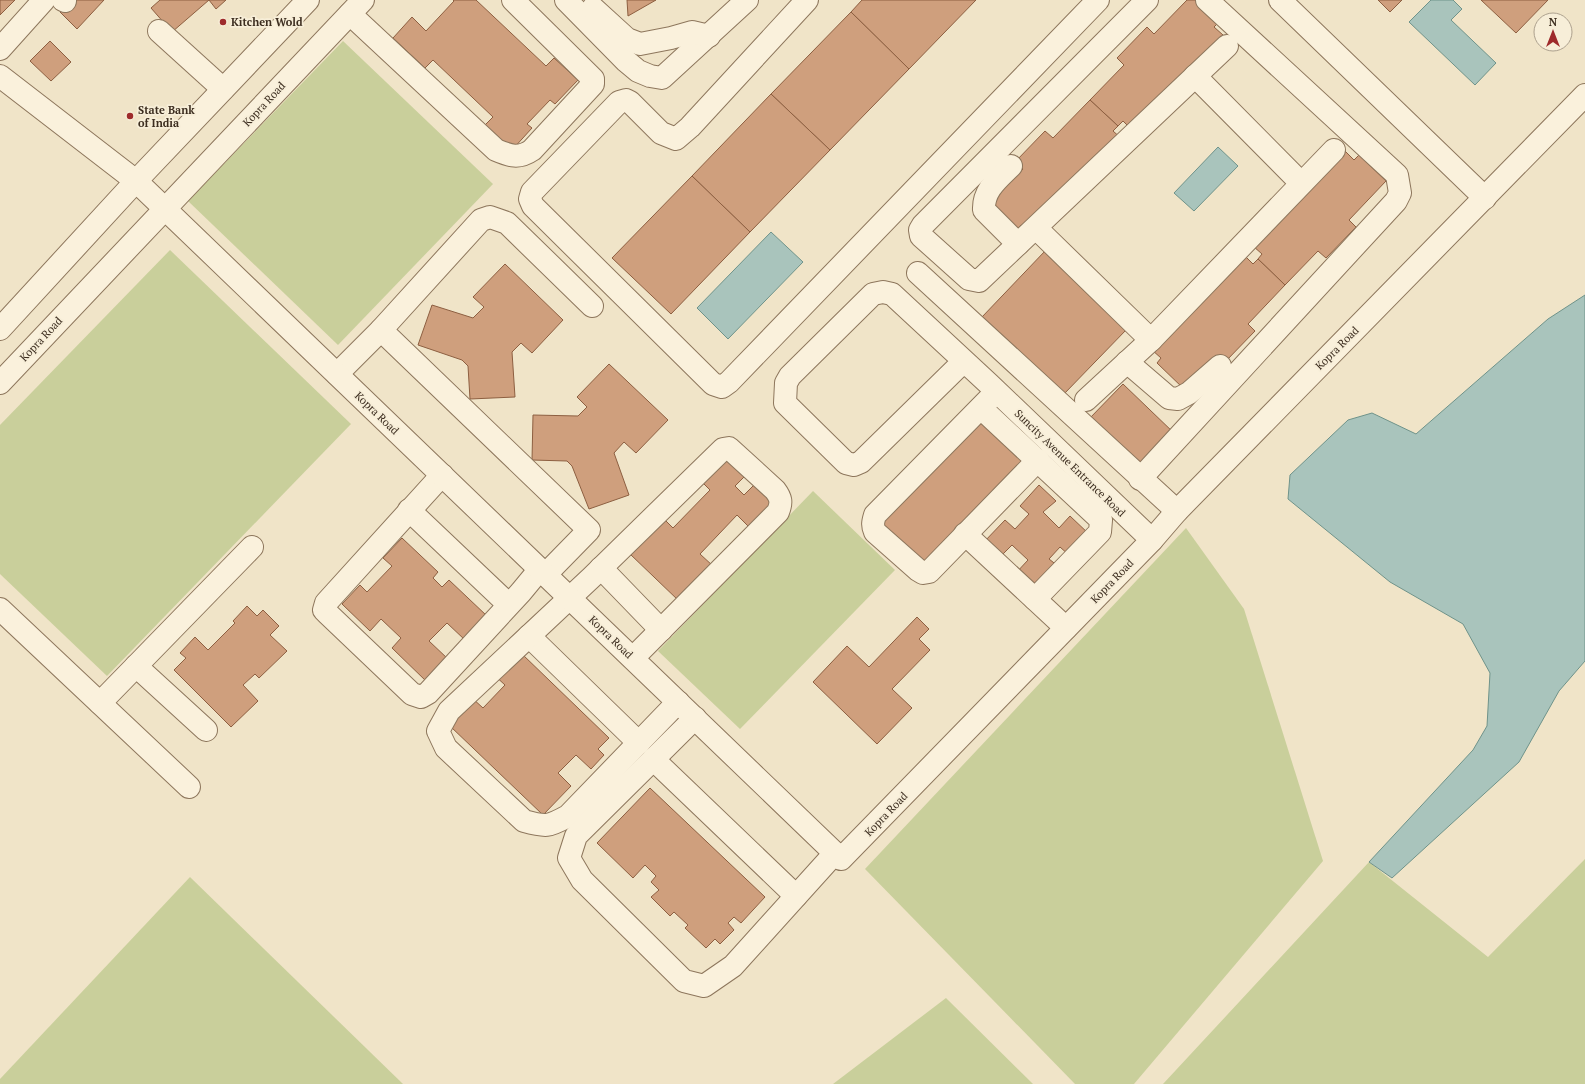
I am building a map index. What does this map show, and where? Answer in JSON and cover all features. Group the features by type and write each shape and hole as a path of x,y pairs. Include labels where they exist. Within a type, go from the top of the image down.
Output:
{"street":[{"path":"3,41 57,0"},
{"path":"3,321 308,0"},
{"path":"357,7 496,150 507,155 523,156 532,150 593,84 593,79 513,0"},
{"path":"566,0 626,61 638,71 650,76 662,78 747,0"},
{"path":"585,0 627,39 640,44 692,32 709,36"},
{"path":"807,0 690,127 676,139 661,133 630,102 626,100 620,102 537,186 532,192 530,199 533,206 714,384 722,387 729,382 1098,0"},
{"path":"1147,0 923,225 920,230 921,236 969,279 979,281 1227,46"},
{"path":"1134,473 1396,201 1400,193 1397,175 1207,0"},
{"path":"1280,0 1485,198"},
{"name":"Kopra Road","path":"0,383 357,7"},
{"path":"159,31 223,89"},
{"name":"Kopra Road","path":"0,76 136,181 841,859 1152,540 1177,511 1585,95"},
{"path":"1195,76 1302,183"},
{"path":"1086,400 1151,340 1334,150"},
{"path":"1011,166 989,189 984,201 984,210 1018,244"},
{"path":"337,374 380,330 481,220 490,217 507,223 592,306"},
{"path":"1036,228 1151,340"},
{"path":"918,273 1177,511"},
{"name":"Suncity Avenue Entrance Road","path":"964,361 862,462 854,465 846,463 785,403 786,383 790,376 873,294 883,292 892,294 964,361 993,388 1152,540"},
{"path":"380,330 592,527 508,604 428,693 421,697 412,694 324,610 326,603 442,475"},
{"path":"1127,362 1169,398 1178,399 1189,393 1220,366"},
{"path":"993,388 981,408 875,515 873,522 875,532 918,570 923,573 929,572 1038,460"},
{"path":"981,408 1101,520 1100,532 1035,599"},
{"path":"632,658 778,512 781,504 781,497 733,450 729,448 723,449 601,568 449,711 438,731 446,748 524,821 552,826 568,816 678,702"},
{"path":"409,510 508,604"},
{"path":"966,534 1066,628"},
{"path":"100,703 252,547"},
{"path":"601,568 661,630"},
{"path":"0,610 189,787"},
{"path":"529,636 639,743"},
{"path":"136,666 206,730"},
{"path":"695,718 576,836 569,858 582,880 684,981 704,986 733,966 835,853"},
{"path":"654,760 796,896"}],"green space":[{"path":"343,41 493,184 338,345 188,201"},
{"path":"170,250 351,424 107,676 0,574 0,425"},
{"path":"813,491 895,570 740,729 658,651"},
{"path":"1186,528 1244,609 1323,861 1134,1084 1075,1084 865,869"},
{"path":"1585,859 1585,1084 1163,1084 1369,862 1488,957"},
{"path":"190,877 403,1084 0,1084 0,1079"},
{"path":"946,998 1033,1084 833,1084"}],"water":[{"path":"1431,0 1453,0 1462,9 1451,20 1496,63 1475,85 1409,22"},
{"path":"1218,147 1238,166 1194,211 1174,193"},
{"path":"771,232 803,262 728,339 697,308"},
{"path":"1585,295 1585,661 1559,691 1519,762 1392,878 1369,862 1473,750 1487,726 1490,673 1463,624 1390,582 1288,499 1290,475 1348,420 1372,413 1416,434 1548,319"}],"building":[{"path":"0,0 15,0 0,15"},
{"path":"71,0 104,0 77,29 60,12"},
{"path":"160,0 209,0 172,32 151,8"},
{"path":"209,0 226,0 216,9"},
{"path":"453,0 476,0 546,66 554,58 578,80 555,104 550,100 527,124 532,128 512,150 485,125 493,117 433,60 425,68 393,38 412,17 426,31 454,1"},
{"path":"627,0 656,0 628,16"},
{"path":"862,0 976,0 909,69 851,12"},
{"path":"1187,0 1197,0 1219,22 1214,27 1223,35 1131,129 1123,121 1118,126 1090,100 1124,65 1117,58 1147,27 1154,34"},
{"path":"1378,0 1402,0 1390,12"},
{"path":"1481,0 1548,0 1536,12 1533,12 1533,15 1516,33"},
{"path":"851,12 909,69 830,150 771,94"},
{"path":"50,41 71,62 51,81 30,61"},
{"path":"771,94 830,150 750,232 692,176"},
{"path":"1090,100 1118,126 1113,131 1122,139 1029,230 1021,225 1017,230 989,204 1023,169 1015,162 1045,131 1053,138"},
{"path":"1345,151 1354,160 1359,155 1386,181 1349,220 1356,227 1326,258 1318,251 1285,285 1258,259 1262,254 1253,246"},
{"path":"692,176 750,232 671,314 612,258"},
{"path":"1046,250 1127,329 1063,395 982,317"},
{"path":"1244,255 1253,264 1258,259 1285,285 1248,324 1255,331 1225,362 1217,355 1184,389 1157,363 1161,358 1152,350"},
{"path":"505,264 563,320 532,353 521,343 512,352 515,397 470,399 468,366 462,360 418,345 432,305 473,318 484,307 473,297"},
{"path":"609,364 668,420 636,453 624,442 614,453 629,495 589,509 572,466 567,461 532,460 533,415 578,416 587,407 577,397"},
{"path":"1123,384 1175,434 1141,469 1089,419"},
{"path":"986,416 1030,458 925,566 881,524"},
{"path":"724,457 745,476 735,486 744,495 754,485 774,503 750,528 737,515 700,554 713,566 679,601 630,554 664,519 673,528 710,490 701,481"},
{"path":"1039,485 1056,501 1043,512 1059,528 1070,516 1090,535 1070,556 1060,547 1049,559 1058,566 1033,592 1015,574 1028,560 1012,545 999,558 983,543 1005,520 1015,529 1029,514 1020,506"},
{"path":"402,538 438,572 433,578 442,587 449,580 487,616 465,640 447,623 429,641 448,659 427,682 392,648 401,638 381,619 370,631 342,604 360,585 367,592 392,566 383,558"},
{"path":"247,606 257,616 263,610 279,626 270,635 287,651 259,678 255,674 243,685 258,701 231,727 174,670 186,658 180,653 195,637 208,650 235,623 233,621"},
{"path":"917,617 929,629 919,639 930,650 892,689 912,708 877,744 813,682 847,646 869,667"},
{"path":"522,654 609,738 598,749 604,755 591,769 576,755 558,773 571,786 543,815 450,726 458,717 455,714 471,697 483,708 505,685 493,674"},
{"path":"650,788 765,897 741,923 734,917 728,923 734,930 720,944 715,939 706,948 685,928 688,925 674,912 670,916 651,897 659,890 651,882 656,876 645,865 633,878 597,843"}],"place":[{"name":"Kitchen Wold","path":"223,22"},
{"name":"State Bank of India","path":"130,116"}]}
